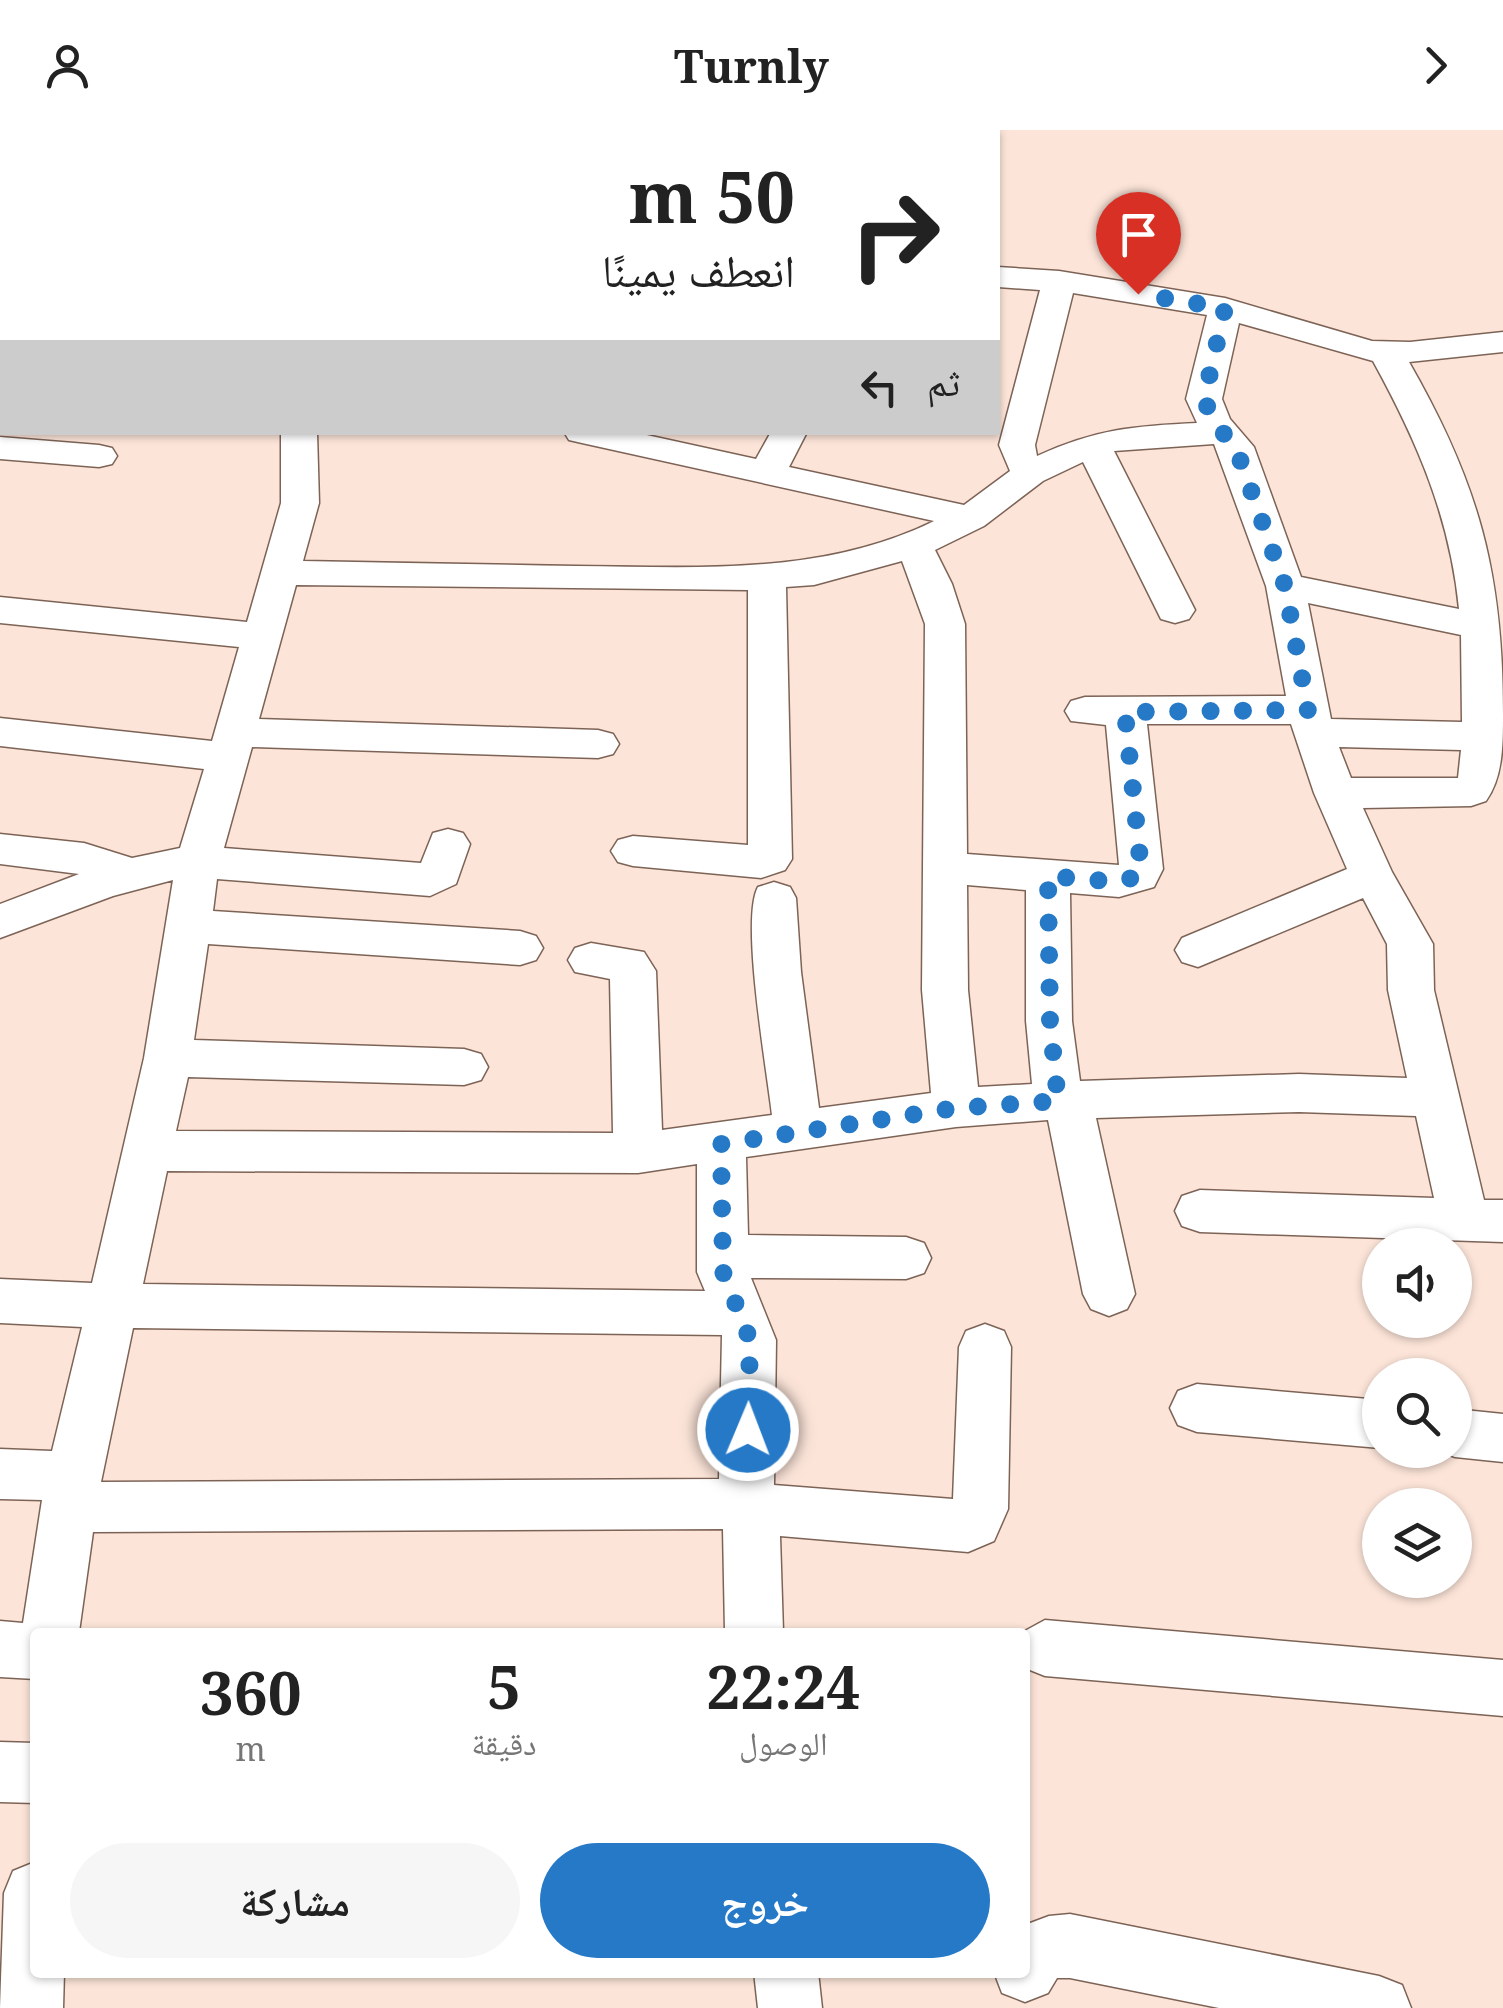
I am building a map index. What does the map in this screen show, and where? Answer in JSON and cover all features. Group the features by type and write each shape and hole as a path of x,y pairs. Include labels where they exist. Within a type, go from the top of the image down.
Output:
{"street":[{"path":"1000,277 1059,281 1225,308 1386,353 1503,342"},
{"path":"1030,473 1020,459 1017,445 1059,281"},
{"path":"1200,1211 1483,1219 1436,1098 1410,990 1410,944 1404,926 1372,876 1335,793 1310,722 1285,586 1236,448 1214,422 1204,399 1225,308"},
{"path":"1335,793 1472,790 1481,778 1482,736 1494,690 1456,500 1445,466 1386,353"},
{"path":"280,573 767,579 860,564 914,546 972,518 1030,473 1092,444 1132,436 1226,433"},
{"path":"51,1628 70,1492 168,1058 198,862 302,482 298,435"},
{"path":"607,435 658,441 767,474 972,518"},
{"path":"767,474 786,435"},
{"path":"0,448 109,444"},
{"path":"76,490 109,444"},
{"path":"1092,444 1175,610"},
{"path":"914,546 933,584 945,624 944,990 956,1108"},
{"path":"633,851 761,862 770,859 767,579"},
{"path":"1285,586 1481,626"},
{"path":"0,610 261,636"},
{"path":"946,868 1119,882 1138,876 1141,869 1105,712 1310,722 1482,736"},
{"path":"0,732 230,744 598,744"},
{"path":"0,922 129,873 166,864 198,862 430,880 440,872 448,844"},
{"path":"0,850 84,858 129,873"},
{"path":"1048,876 1050,1021 1063,1100 1108,1294"},
{"path":"1198,950 1372,876"},
{"path":"774,898 778,972 798,1131"},
{"path":"188,926 520,948"},
{"path":"591,960 628,964 633,971 638,1153"},
{"path":"168,1058 464,1067"},
{"path":"145,1152 638,1153 956,1108 1063,1100 1299,1093 1436,1098"},
{"path":"721,1144 726,1286 742,1312 750,1340 746,1506 754,1548 754,1628"},
{"path":"723,1256 906,1258"},
{"path":"0,1301 109,1306 742,1312"},
{"path":"0,1474 70,1492 660,1502 746,1506 804,1515 960,1528 974,1523 980,1509 984,1347"},
{"path":"1197,1408 1362,1422"},
{"path":"1472,1435 1503,1438"},
{"path":"1045,1648 1503,1688"},
{"path":"0,1650 30,1651"},
{"path":"0,1772 30,1773"},
{"path":"1030,1957 1048,1946 1070,1946 1379,2008"},
{"path":"31,2008 32,1978"},
{"path":"787,1978 790,2008"},
{"path":"1020,2008 1023,1978"}],"route":[{"path":"748,1430 750,1340 748,1326 732,1300 723,1272 721,1144 956,1108 1058,1101 1046,946 1048,876 1119,882 1138,876 1141,869 1125,712 1308,710 1285,586 1236,448 1214,422 1204,399 1225,308 1138,294"}]}
